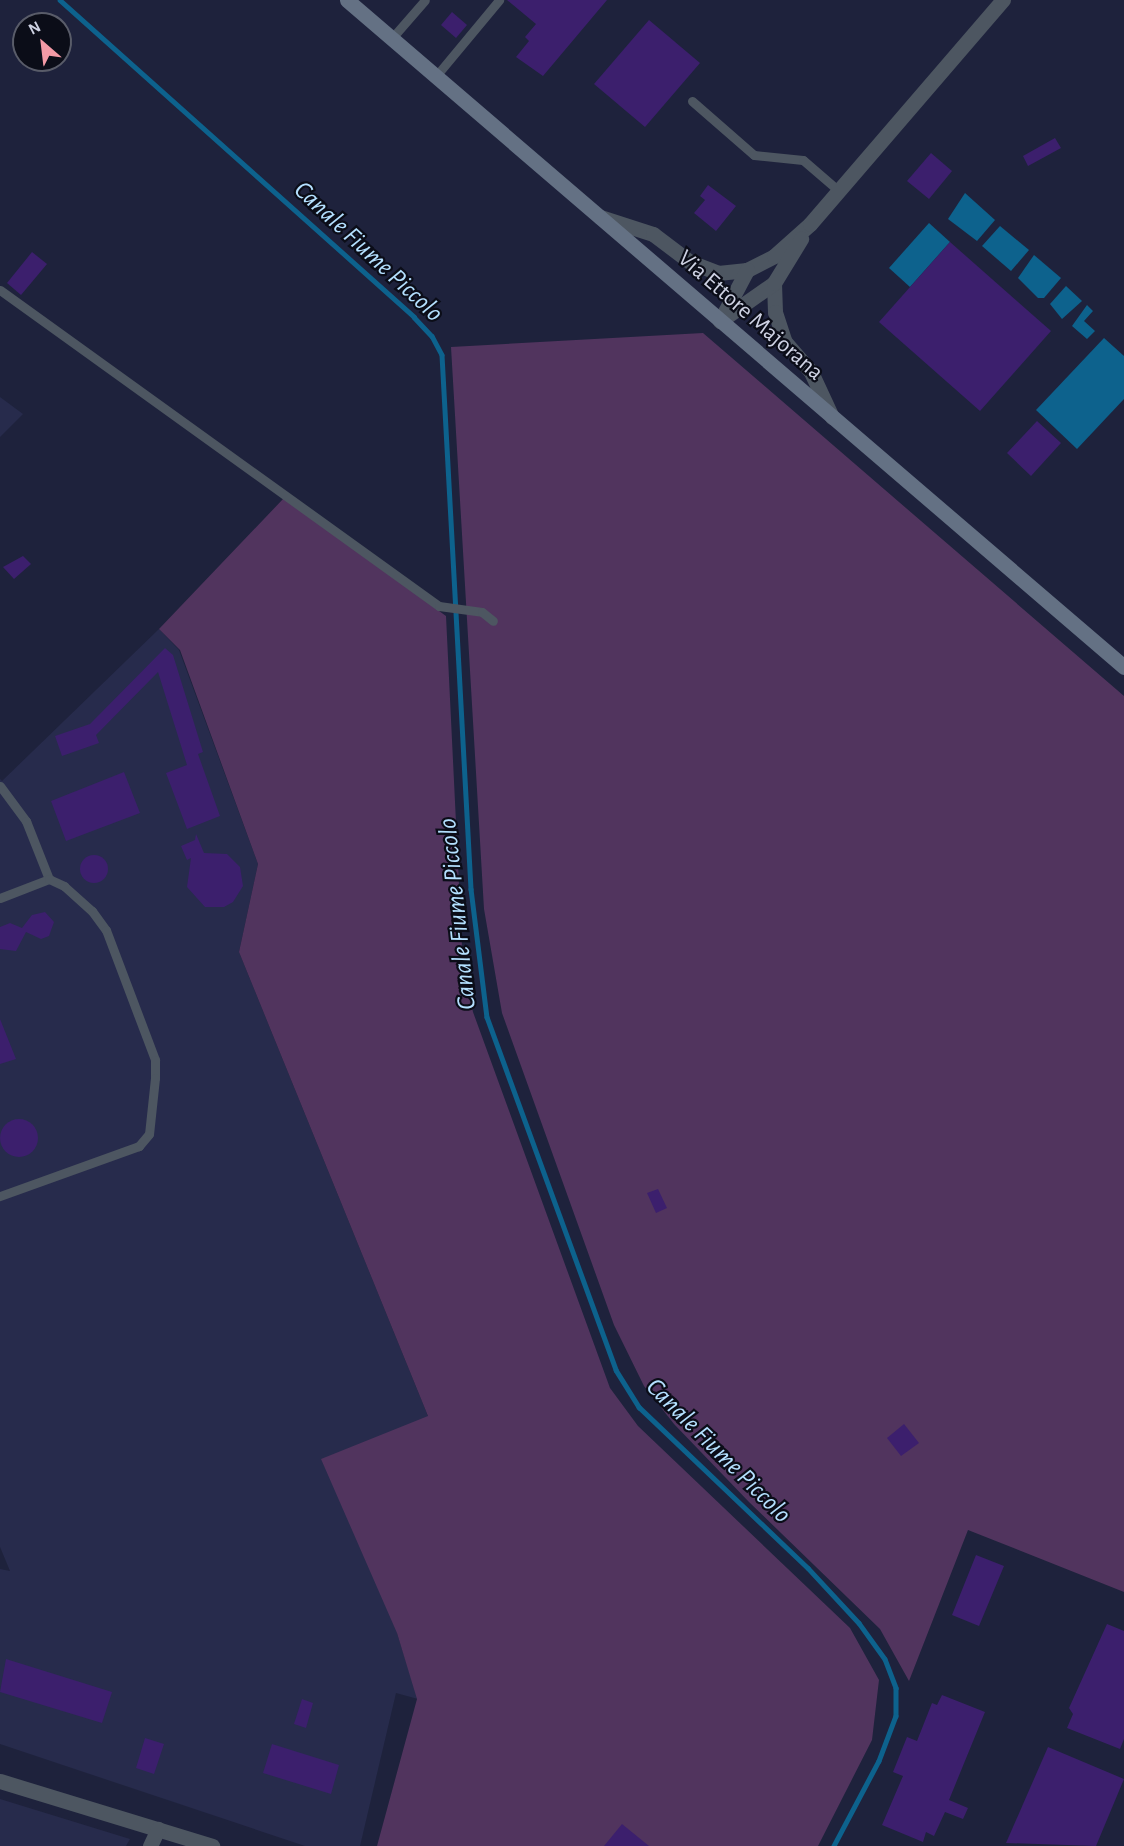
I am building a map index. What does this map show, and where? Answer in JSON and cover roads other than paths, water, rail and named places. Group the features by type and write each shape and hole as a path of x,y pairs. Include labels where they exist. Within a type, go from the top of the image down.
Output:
{"main road":[{"name":"Via Ettore Majorana","path":"347,0 1124,667"}],"street":[{"path":"600,217 653,234 690,262 718,273 747,270 774,256 810,224 1003,0"},
{"path":"720,321 774,283 810,224"},
{"path":"720,321 747,270"},
{"path":"774,283 775,312 785,342 811,372 832,417"},
{"path":"0,1781 212,1846"},
{"path":"150,1846 158,1829"}],"lane":[{"path":"392,38 425,0"},
{"path":"436,76 499,0"},
{"path":"692,101 754,155 803,160 838,191"},
{"path":"0,290 448,609 470,609 482,612 493,621"},
{"path":"0,786 26,821 49,879 64,886 106,930 155,1060 154,1110 149,1134 139,1146 0,1196"},
{"path":"0,898 49,879"}],"waterway":[{"name":"Canale Fiume Piccolo","path":"60,0 414,317 432,336 442,355 471,889 487,1017 616,1370 639,1407 808,1568 859,1623 885,1659 896,1688 896,1716 879,1761 834,1846"}]}
